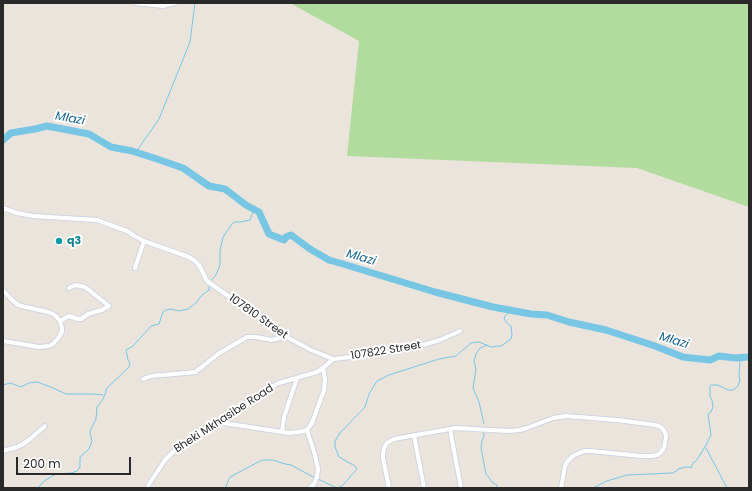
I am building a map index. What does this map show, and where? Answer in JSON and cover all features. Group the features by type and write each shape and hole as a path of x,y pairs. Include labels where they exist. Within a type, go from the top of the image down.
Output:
{"street":[{"path":"135,3 163,6 175,3"},
{"path":"3,208 17,213 33,216 98,220 127,231 144,241 135,268"},
{"name":"107810 Street","path":"144,241 177,252 196,261 207,281 285,336 311,350 333,359"},
{"path":"60,321 69,316 81,319 88,314 102,310 109,306 85,287 76,285 69,288"},
{"path":"3,290 18,305 52,313 60,321 62,328 61,334 56,341 49,346 39,347 3,341"},
{"name":"107822 Street","path":"333,359 409,349 427,345 460,331"},
{"path":"143,378 195,372 218,354 247,337 256,336 272,340 285,336"},
{"name":"Bheki Mkhasibe Road","path":"148,488 149,484 165,460 178,447 275,385 317,372 333,359"},
{"path":"217,422 282,432 299,432 307,430 314,419 324,390 325,380 323,368"},
{"path":"282,432 286,411 296,378"},
{"path":"389,488 383,458 384,448 387,443 394,439 450,429 520,430 535,426 553,418 566,416 655,425 662,428 665,432 666,437 664,448 656,455 641,456 584,451 573,456 565,466 561,488"},
{"path":"3,451 23,444 45,426"},
{"path":"450,429 461,488"},
{"path":"307,430 318,469 317,477 314,484 310,488"},
{"path":"414,435 424,488"}],"green space":[{"path":"290,3 749,3 749,207 637,168 347,156 359,41"}],"waterway":[{"path":"136,152 159,119 190,42 195,3"},
{"name":"Mlazi","path":"3,140 11,133 47,126 89,134 111,147 132,151 183,168 209,186 225,189 246,205 259,212 269,234 284,240 286,237 291,235 310,249 329,260 435,292 493,307 531,314 547,315 569,322 606,330 683,357 710,360 719,356 735,358 749,357"},
{"path":"210,282 216,275 220,265 220,251 223,237 235,222 250,220 254,209"},
{"path":"38,488 44,481 56,474 71,473 77,471 80,467 80,457 89,449 92,441 90,433 96,419 97,407 103,399 106,389 129,367 130,364 126,350 133,346 151,326 159,324 163,312 171,309 179,311 188,309 209,290 209,287"},
{"path":"338,488 343,485 357,469 355,466 339,457 335,447 335,441 340,433 365,407 369,394 377,381 389,375 439,359 456,356 471,343 479,342 491,347 501,346 511,339 511,326 504,319 505,316 512,310"},
{"path":"484,424 479,402 473,388 476,369 474,361 480,348 487,345"},
{"path":"593,488 607,481 627,475 673,473 678,469 685,467 691,468 711,435 708,414 711,412 713,407 710,396 710,386 718,385 728,390 733,390 738,386 740,380 739,357"},
{"path":"3,385 10,383 21,387 29,383 37,382 66,394 103,395"},
{"path":"484,433 481,448 486,474 493,483 497,485 497,488"},
{"path":"706,448 727,488"},
{"path":"225,488 230,477 262,460 273,460 291,465 315,478"},
{"path":"318,479 337,488"},
{"path":"6,488 13,488"}],"place":[{"name":"q3","path":"59,241"}]}
